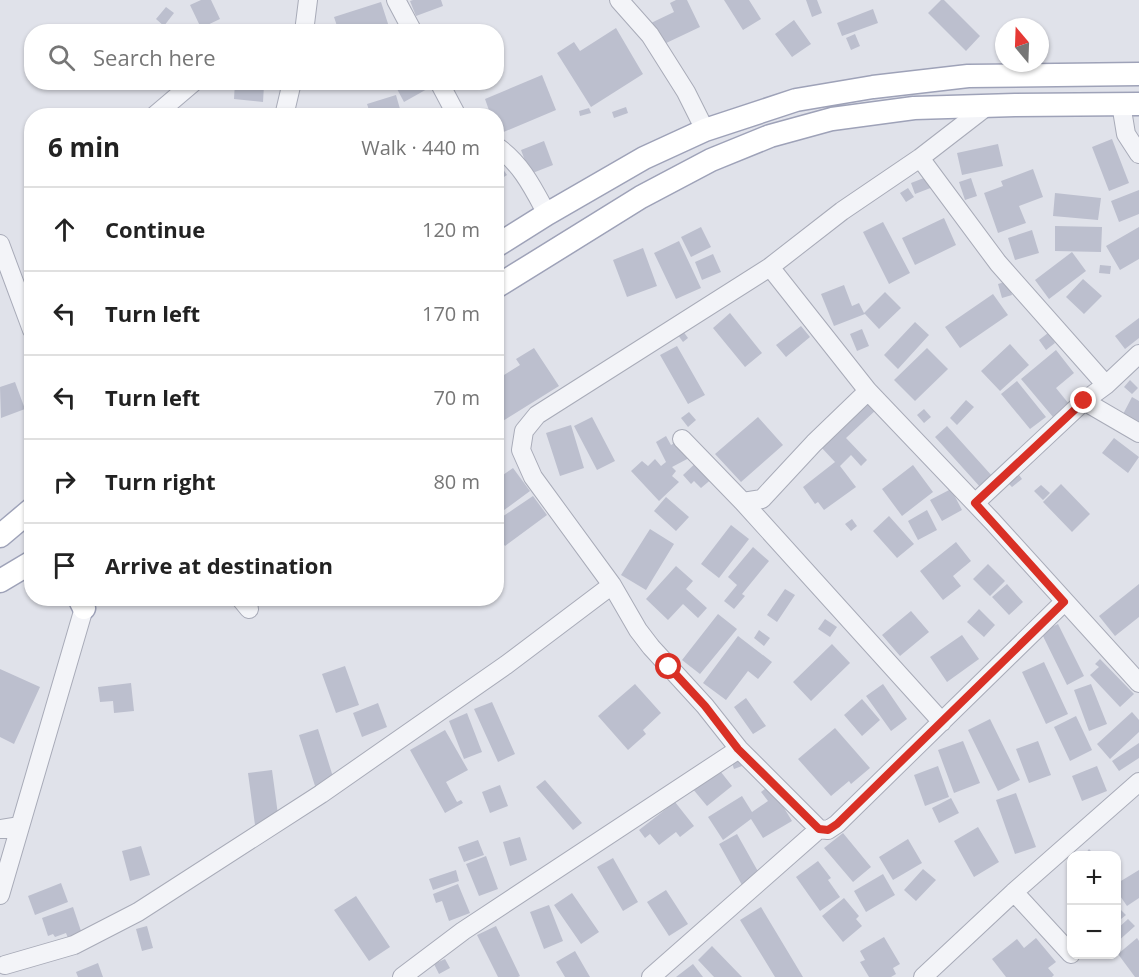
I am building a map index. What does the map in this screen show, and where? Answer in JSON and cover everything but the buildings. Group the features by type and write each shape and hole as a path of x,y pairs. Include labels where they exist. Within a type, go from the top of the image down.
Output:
{"main road":[{"path":"504,241 644,158 705,130 796,100 873,87 968,76 1139,74"},
{"path":"504,282 641,197 711,160 770,136 844,118 914,108 1130,104"},
{"path":"596,186 612,216"},
{"path":"0,536 24,516"},
{"path":"0,581 24,567"},
{"path":"0,587 24,582"}],"street":[{"path":"396,0 409,24"},
{"path":"619,0 650,35 686,92 705,130"},
{"path":"306,24 312,1"},
{"path":"163,108 185,90"},
{"path":"286,108 290,90"},
{"path":"443,90 453,108"},
{"path":"1130,104 1126,134 1139,154"},
{"path":"986,107 920,158 842,211 770,267 537,415 525,431 521,450 533,477 612,585 638,630 651,647 705,706 738,749 819,829 828,830 837,824 1064,602"},
{"path":"504,151 510,155 529,180 547,214"},
{"path":"920,158 999,263 1106,385"},
{"path":"0,244 24,308"},
{"path":"770,267 868,391 975,503 1139,683"},
{"path":"975,503 1084,401 1106,385 1139,354"},
{"path":"743,502 762,499 814,443 868,391"},
{"path":"1084,401 1139,433"},
{"path":"682,439 743,502 942,722"},
{"path":"5,965 74,945 138,912 321,794 506,665 612,585"},
{"path":"0,896 84,606"},
{"path":"402,977 463,932 738,749"},
{"path":"923,977 1014,892 1139,782"},
{"path":"0,829 20,826"},
{"path":"651,977 819,829"},
{"path":"1014,892 1067,950"}],"route":[{"path":"669,667 705,706 738,749 819,829 828,830 837,824 1064,602 975,503 1084,401"}]}
